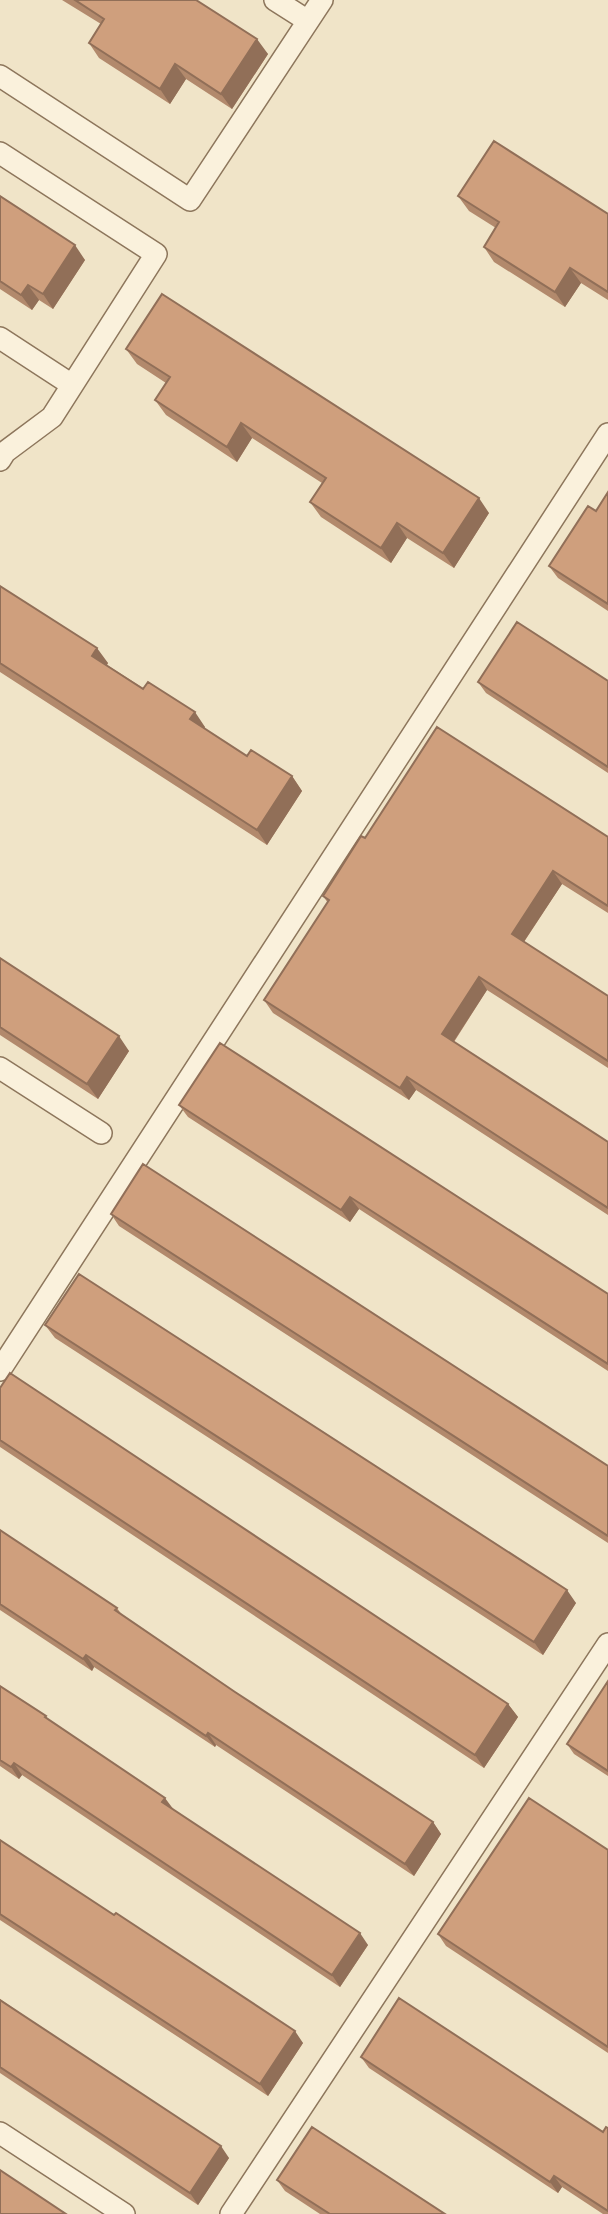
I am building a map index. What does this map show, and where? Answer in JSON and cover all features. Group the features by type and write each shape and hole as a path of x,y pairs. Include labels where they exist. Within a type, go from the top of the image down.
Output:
{"lane":[{"path":"275,0 308,21"},
{"path":"0,76 190,200 322,0"},
{"path":"0,153 156,254 52,417 5,452 0,460"},
{"path":"0,338 72,385"},
{"path":"0,1370 608,434"},
{"path":"0,1068 101,1133"},
{"path":"231,2214 608,1644"},
{"path":"0,2133 124,2214"}],"building":[{"path":"75,0 196,0 257,39 221,94 175,64 160,89 89,43 104,19"},
{"path":"494,141 608,214 608,292 570,268 555,292 484,247 499,222 458,196"},
{"path":"0,196 75,245 43,294 28,285 21,295 0,281"},
{"path":"162,294 479,498 443,553 397,523 381,548 310,502 326,478 241,423 227,447 155,400 170,377 126,349"},
{"path":"608,492 608,604 549,566 588,506 596,511"},
{"path":"0,586 97,648 92,656 143,689 148,682 195,712 190,719 247,756 251,750 292,776 257,830 0,663"},
{"path":"517,622 608,681 608,767 478,682"},
{"path":"437,727 608,837 608,906 553,871 512,934 608,996 608,1061 479,977 442,1034 608,1142 608,1208 407,1077 400,1088 264,1000 329,900 323,896 361,836 365,838"},
{"path":"0,958 119,1036 87,1084 0,1027"},
{"path":"220,1043 608,1294 608,1364 350,1197 341,1210 179,1105"},
{"path":"143,1164 608,1466 608,1536 111,1214"},
{"path":"79,1274 567,1590 534,1642 45,1325"},
{"path":"10,1373 508,1704 475,1755 0,1440 0,1388"},
{"path":"0,1530 117,1608 115,1610 235,1692 433,1822 405,1864 208,1733 206,1736 86,1655 83,1659 0,1604"},
{"path":"608,1681 608,1771 567,1744"},
{"path":"0,1686 165,1798 162,1802 360,1933 332,1975 14,1763 11,1767 0,1760"},
{"path":"529,1798 608,1850 608,2047 438,1934"},
{"path":"0,1840 295,2031 260,2084 0,1914"},
{"path":"399,1998 603,2132 608,2128 608,2211 554,2176 550,2182 361,2057"},
{"path":"0,2000 221,2146 190,2193 0,2067"},
{"path":"312,2127 445,2214 330,2214 277,2180"},
{"path":"0,2170 66,2214 0,2214"}]}
